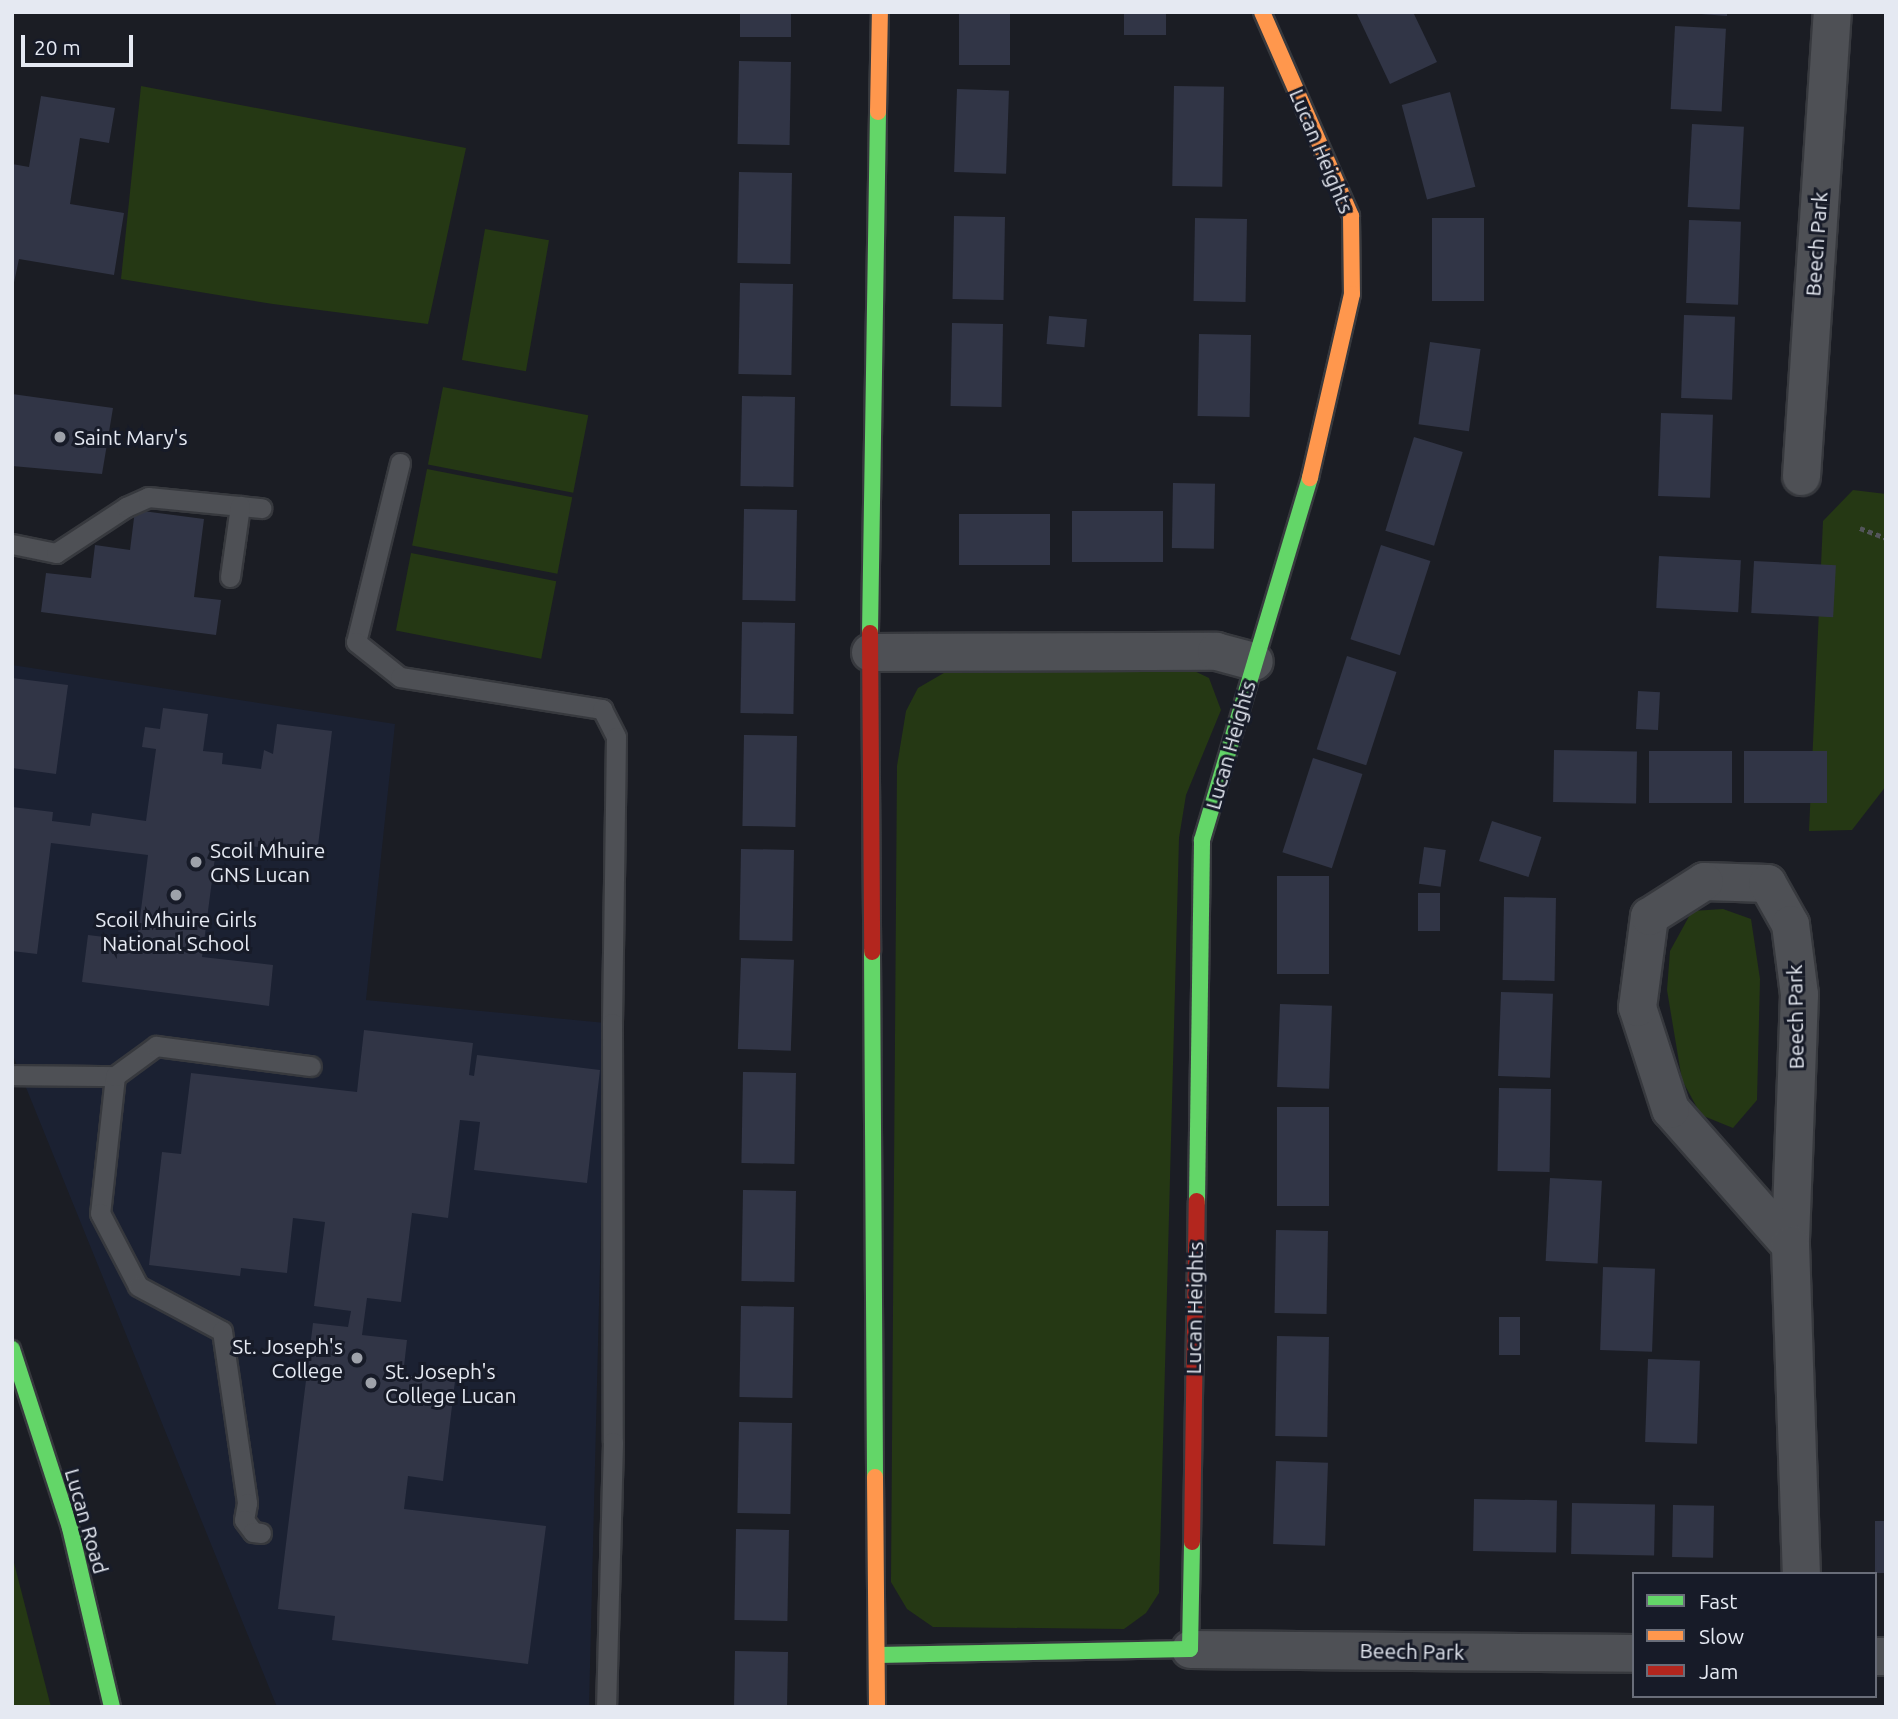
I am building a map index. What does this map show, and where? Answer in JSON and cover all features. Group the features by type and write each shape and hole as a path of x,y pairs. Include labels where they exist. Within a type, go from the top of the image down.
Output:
{"street":[{"path":"877,1707 870,652 880,12"},
{"name":"Lucan Heights","path":"1189,1649 1202,840 1321,446 1352,294 1351,215 1262,12"},
{"name":"Beech Park","path":"1801,476 1832,12"},
{"name":"Lucan Heights","path":"870,652 1216,651 1254,661"},
{"name":"Beech Park","path":"1790,1245 1670,1108 1637,1007 1649,916 1704,880 1767,883 1790,924 1799,994 1790,1245 1801,1572"},
{"name":"Lucan Road","path":"12,1349 70,1528 112,1707"},
{"path":"877,1655 1189,1649"},
{"name":"Beech Park","path":"1189,1649 1632,1653"}],"lane":[{"path":"400,463 356,642 400,677 602,709 616,737 612,1023 613,1442 606,1707"},
{"path":"12,544 56,553 126,507 148,496 261,508"},
{"path":"230,577 240,506"},
{"path":"12,1075 115,1076 156,1046 311,1066"},
{"path":"115,1076 100,1213 138,1286 222,1331 247,1503 244,1520 253,1532 261,1533"}],"path":[{"path":"1860,528 1886,538"}],"shaded area":[{"name":"St. Joseph's College Lucan","path":"12,665 395,724 366,1000 606,1023 589,1707 277,1707 12,1053"}],"green space":[{"path":"141,86 466,148 428,324 273,304 121,279"},
{"path":"485,229 549,240 526,371 462,360"},
{"path":"443,387 588,415 573,493 428,465"},
{"path":"427,469 572,497 557,574 412,546"},
{"path":"1853,490 1886,494 1886,786 1852,830 1809,831 1823,521"},
{"path":"411,553 556,581 541,659 396,631"},
{"path":"1184,666 1209,678 1221,710 1186,795 1179,838 1159,1593 1146,1613 1124,1629 933,1627 907,1609 891,1582 897,766 906,711 918,688 949,670"},
{"path":"1723,909 1751,919 1760,979 1757,1100 1733,1128 1701,1115 1682,1080 1667,990 1670,951 1692,911"},
{"path":"12,1555 51,1707 12,1707"}],"building":[{"path":"740,12 791,12 791,37 740,37"},
{"path":"959,12 1010,12 1010,65 959,65"},
{"path":"1124,12 1166,12 1166,35 1124,35"},
{"path":"1356,12 1413,12 1437,62 1390,84"},
{"path":"1675,12 1727,12 1727,16"},
{"path":"1675,26 1726,29 1722,112 1671,109"},
{"path":"739,61 791,62 790,145 738,144"},
{"path":"1174,86 1224,87 1222,187 1172,186"},
{"path":"957,89 1009,91 1006,174 954,172"},
{"path":"1450,92 1475,187 1427,200 1402,105"},
{"path":"41,96 115,108 109,143 80,138 70,204 124,213 114,275 19,259 12,292 12,164 29,167"},
{"path":"1692,124 1744,127 1740,210 1688,207"},
{"path":"739,172 792,173 790,264 737,263"},
{"path":"954,216 1005,217 1004,300 953,299"},
{"path":"1195,218 1247,219 1246,302 1194,301"},
{"path":"1432,218 1484,218 1484,301 1432,301"},
{"path":"1689,220 1741,222 1738,305 1686,303"},
{"path":"740,283 793,284 791,375 738,374"},
{"path":"1684,315 1735,317 1732,400 1681,398"},
{"path":"1049,316 1087,319 1084,347 1047,344"},
{"path":"952,323 1003,324 1002,407 951,406"},
{"path":"1199,334 1251,335 1250,417 1198,416"},
{"path":"1430,342 1481,349 1469,431 1418,424"},
{"name":"Saint Mary's","path":"12,394 113,408 102,474 12,466"},
{"path":"742,396 795,397 793,487 740,486"},
{"path":"1661,413 1713,415 1710,498 1658,496"},
{"path":"1414,437 1463,452 1434,546 1385,531"},
{"path":"1173,483 1215,484 1214,549 1172,548"},
{"path":"744,509 797,510 795,601 742,600"},
{"path":"135,510 204,519 194,597 221,600 216,635 41,612 46,573 91,578 95,545 130,550"},
{"path":"1072,511 1163,511 1163,562 1072,562"},
{"path":"959,514 1050,514 1050,565 959,565"},
{"path":"1381,545 1430,561 1400,655 1350,639"},
{"path":"1659,556 1741,560 1738,612 1656,608"},
{"path":"1754,561 1836,565 1833,617 1751,613"},
{"path":"742,622 795,623 793,714 740,713"},
{"path":"1347,656 1396,672 1366,765 1317,749"},
{"path":"12,678 68,685 56,774 12,768"},
{"path":"1638,691 1660,692 1658,730 1636,729"},
{"name":"Scoil Mhuire Girls National School","path":"163,708 208,714 203,751 223,753 222,764 261,769 264,750 273,754 277,724 332,731 317,854 217,842 202,957 273,965 269,1006 82,982 88,935 137,941 148,855 51,843 37,954 12,951 12,807 53,812 52,821 90,826 92,813 146,821 156,749 142,747 145,727 160,729"},
{"path":"744,735 797,736 795,827 742,826"},
{"path":"1554,750 1637,751 1636,803 1553,802"},
{"path":"1649,751 1732,751 1732,803 1649,803"},
{"path":"1744,751 1827,751 1827,803 1744,803"},
{"path":"1313,758 1362,774 1332,868 1282,852"},
{"path":"1492,821 1541,837 1528,877 1479,861"},
{"path":"1424,847 1446,850 1441,887 1419,884"},
{"path":"741,849 794,850 792,941 739,940"},
{"path":"1277,876 1329,876 1329,974 1277,974"},
{"path":"1418,893 1440,893 1440,931 1418,931"},
{"path":"1504,897 1556,898 1555,981 1503,980"},
{"path":"741,958 794,960 791,1051 738,1049"},
{"path":"1501,992 1553,994 1550,1078 1498,1076"},
{"path":"1280,1004 1332,1006 1329,1089 1277,1087"},
{"name":"St. Joseph's College","path":"364,1030 473,1043 469,1075 474,1076 477,1055 600,1070 587,1183 474,1170 480,1122 460,1120 448,1218 412,1213 401,1302 367,1298 362,1335 407,1340 403,1375 455,1381 443,1481 408,1476 404,1509 546,1526 528,1664 332,1640 335,1616 278,1609 313,1323 348,1327 351,1311 314,1306 325,1222 293,1218 287,1273 241,1268 240,1276 149,1265 162,1152 181,1154 191,1073 357,1092"},
{"path":"743,1072 796,1073 794,1164 741,1163"},
{"path":"1499,1088 1551,1089 1550,1172 1498,1171"},
{"path":"1277,1107 1329,1107 1329,1206 1277,1206"},
{"path":"1550,1178 1602,1181 1598,1264 1546,1261"},
{"path":"743,1190 796,1191 794,1282 741,1281"},
{"path":"1276,1230 1328,1231 1327,1314 1275,1313"},
{"path":"1603,1267 1655,1269 1652,1352 1600,1350"},
{"path":"741,1306 794,1307 792,1398 739,1397"},
{"path":"1499,1317 1520,1317 1520,1355 1499,1355"},
{"path":"1277,1336 1329,1337 1327,1437 1275,1436"},
{"path":"1648,1359 1700,1361 1697,1444 1645,1442"},
{"path":"739,1422 792,1423 790,1514 737,1513"},
{"path":"1276,1461 1328,1463 1325,1546 1273,1544"},
{"path":"1474,1499 1557,1500 1556,1552 1473,1551"},
{"path":"1572,1503 1655,1504 1654,1555 1571,1554"},
{"path":"1673,1505 1714,1506 1713,1558 1672,1557"},
{"path":"1875,1521 1886,1521 1886,1573 1875,1572"},
{"path":"736,1529 789,1530 787,1621 734,1620"},
{"path":"735,1651 788,1652 787,1707 734,1707"}],"traffic: fast":[{"path":"870,633 878,112"},
{"path":"1197,1201 1202,840 1310,478"},
{"path":"872,952 875,1477"},
{"path":"12,1349 70,1528 112,1707"},
{"path":"877,1655 1190,1649 1192,1542"}],"traffic: slow":[{"path":"878,112 880,12"},
{"path":"1262,12 1351,216 1352,294 1310,478"},
{"path":"875,1477 877,1707"}],"traffic: jam":[{"path":"870,633 872,952"},
{"path":"1192,1542 1197,1201"}],"place":[{"name":"Saint Mary's","path":"60,437"},
{"name":"Scoil Mhuire GNS Lucan","path":"196,862"},
{"name":"Scoil Mhuire Girls National School","path":"176,895"},
{"name":"St. Joseph's College","path":"357,1358"},
{"name":"St. Joseph's College Lucan","path":"371,1383"}]}
